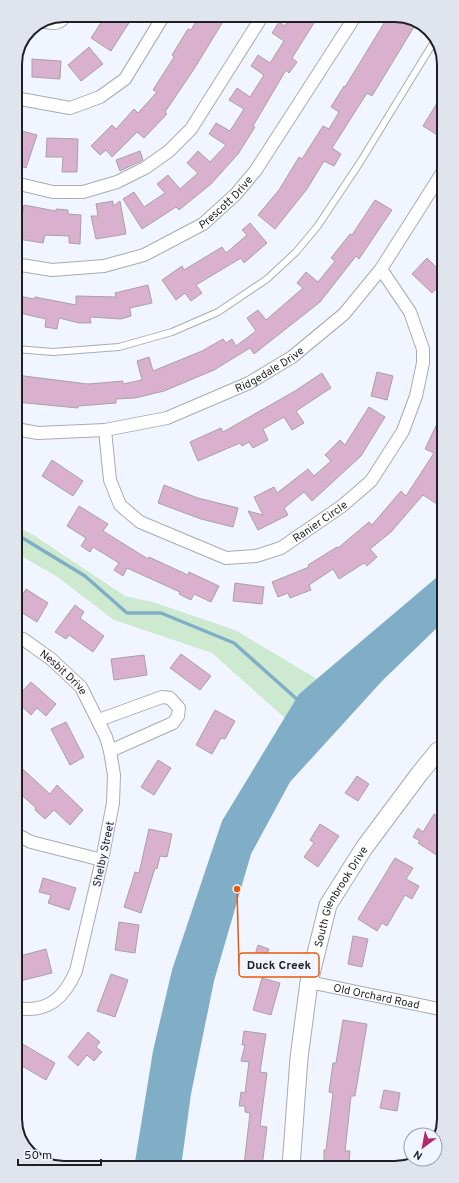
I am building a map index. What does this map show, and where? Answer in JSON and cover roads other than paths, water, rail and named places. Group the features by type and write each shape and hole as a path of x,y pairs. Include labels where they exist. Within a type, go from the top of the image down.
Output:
{"street":[{"path":"22,99 70,108 100,97 125,79 160,22"},
{"path":"22,185 54,192 83,192 117,182 145,168 169,151 191,129 259,22"},
{"name":"Prescott Drive","path":"22,265 52,270 104,266 144,255 203,224 236,194 256,170 351,22"},
{"name":"Ridgedale Drive","path":"22,430 38,433 105,430 168,418 249,383 292,357 344,314 381,269 437,181"},
{"name":"Ranier Circle","path":"105,430 110,480 120,505 140,522 226,558 256,556 281,548 342,506 371,481 403,431 416,396 423,363 423,349 410,312 381,269"},
{"name":"Nesbit Drive","path":"22,639 51,659 81,687 99,720"},
{"path":"99,720 162,697 170,698 179,708 178,716 173,723 110,751"},
{"name":"Shelby Street","path":"22,1009 29,1010 54,1003 69,987 76,971 102,860 113,803 114,775 110,751 99,720"},
{"name":"South Glenbrook Drive","path":"291,1161 299,1058 309,982 328,905 369,841 420,772 437,752"},
{"path":"22,837 31,842 102,860"},
{"name":"Old Orchard Road","path":"309,982 437,1009"}],"lane":[{"path":"47,26 52,27 60,26 66,22"},
{"path":"22,349 53,352 119,347 172,332 218,312 267,279 296,252 318,227 359,164 432,44"}],"water":[{"path":"437,577 437,628 383,680 290,782 251,854 214,981 191,1094 182,1161 135,1161 153,1051 172,970 222,821 299,694"}],"waterway":[{"path":"22,538 85,576 127,613 161,613 234,643 299,701"}],"place":[{"name":"Duck Creek","path":"237,889"}]}
